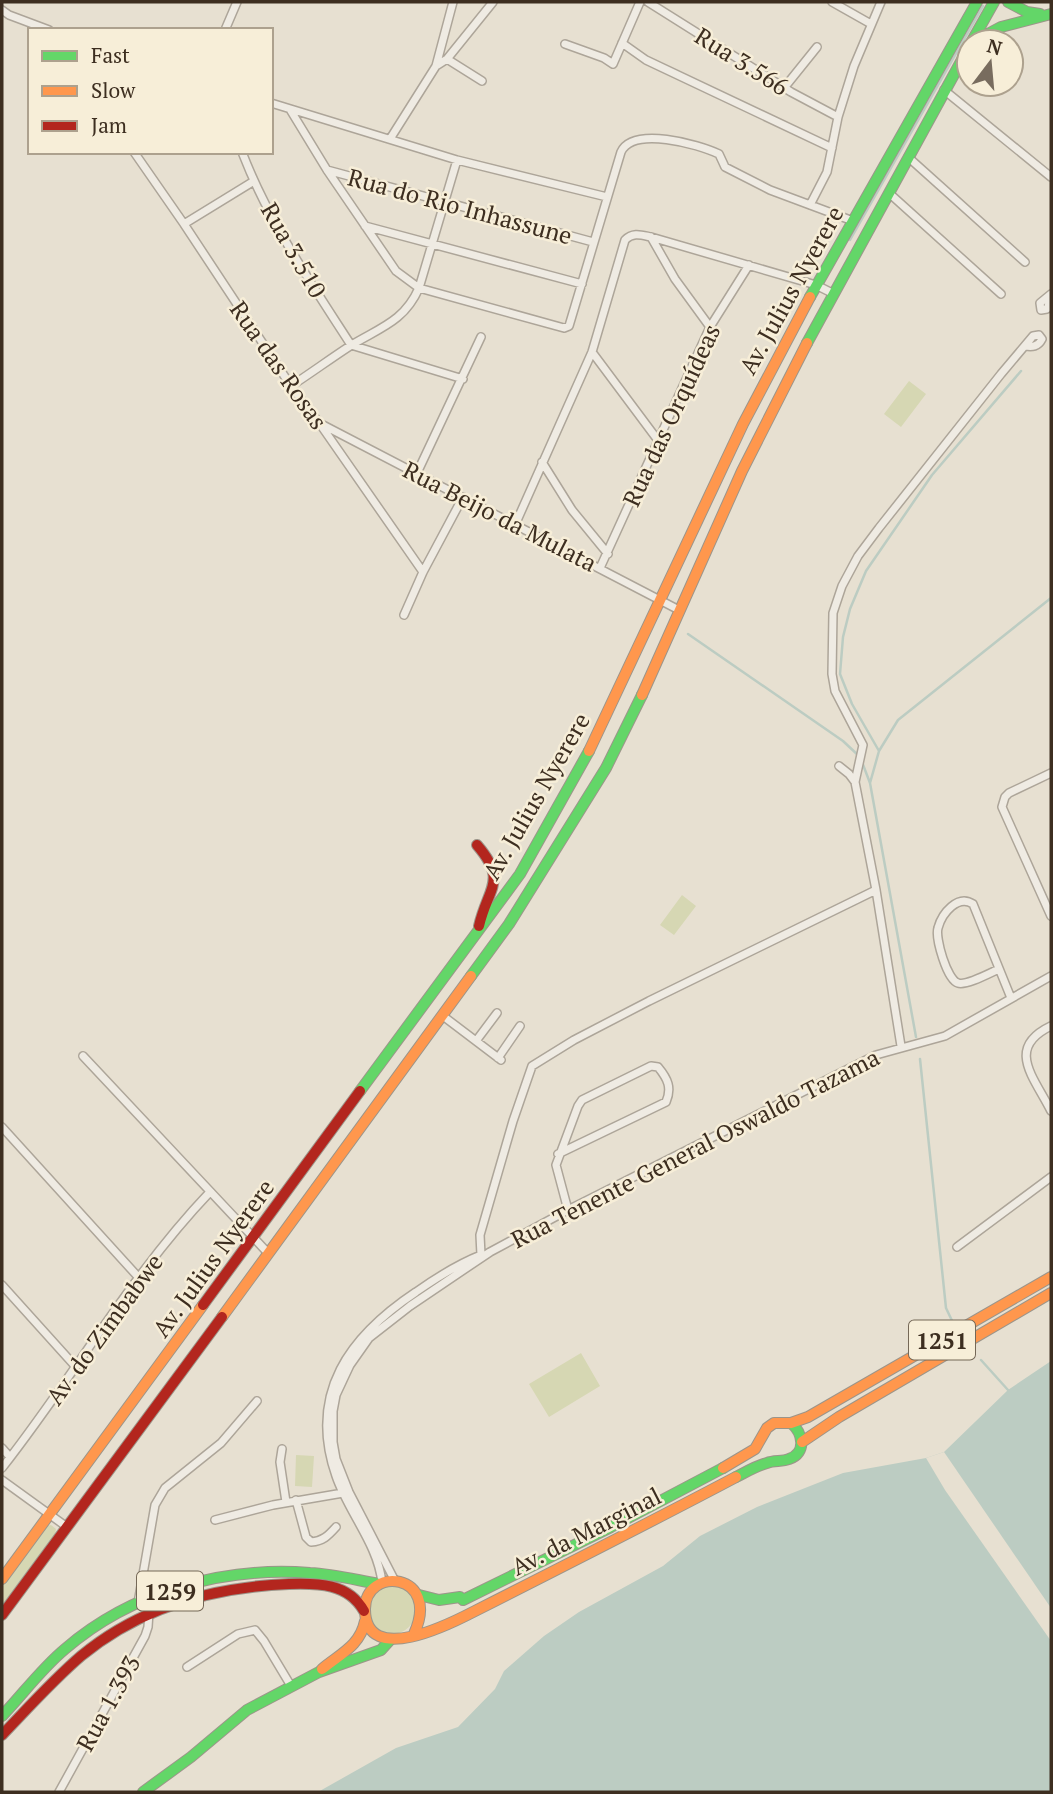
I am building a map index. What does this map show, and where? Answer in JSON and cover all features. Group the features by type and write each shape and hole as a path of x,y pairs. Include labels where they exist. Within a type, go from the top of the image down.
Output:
{"main road":[{"name":"Av. Julius Nyerere","path":"2,1579 520,874 546,830 636,657 660,599 744,422 816,285 977,2"},
{"path":"980,28 994,2"},
{"path":"1008,2 1027,12 1051,14"},
{"path":"1020,2 1032,10 1051,14"},
{"path":"998,28 1051,14"},
{"name":"Av. Julius Nyerere","path":"2,1615 443,1016 509,924 544,869 606,768 655,667 742,471 785,384 955,71"},
{"path":"477,845 494,866 496,875 479,930"},
{"name":"Av. da Marginal","path":"395,1581 408,1585 419,1595 430,1599 463,1600 746,1456 755,1449 774,1423 791,1423 833,1403 1051,1278"},
{"name":"Av. da Marginal","path":"143,1792 191,1757 247,1710 319,1672 381,1650 390,1640 435,1629 457,1620 742,1474 776,1460 794,1457 801,1448 802,1441 839,1417 1051,1293"},
{"path":"791,1423 799,1431 802,1441"},
{"path":"765,1432 763,1445 766,1452 776,1460"},
{"name":"1259","path":"2,1716 44,1669 71,1644 138,1603 184,1586 261,1572 300,1572 380,1584"},
{"path":"319,1672 350,1651 362,1634 368,1595 380,1584 395,1581"},
{"path":"2,1735 81,1656 149,1611 233,1588 305,1583 343,1590 352,1594 375,1634 390,1640"},
{"path":"414,1634 424,1611 419,1595"}],"street":[{"path":"226,28 237,2"},
{"path":"390,139 436,66 453,2"},
{"path":"436,66 447,59 493,2"},
{"path":"565,44 613,64 640,2"},
{"name":"Rua 3.566","path":"648,2 784,88 838,117"},
{"path":"832,2 871,23"},
{"path":"810,205 827,172 838,117 854,66 881,2"},
{"path":"2,10 43,28"},
{"path":"622,43 646,60 832,149"},
{"path":"784,88 817,47"},
{"path":"447,59 482,81"},
{"path":"944,90 1051,177"},
{"path":"273,104 457,160 607,197"},
{"path":"291,111 327,170 397,271 419,288 564,328 569,326 624,145 630,142 660,139 703,146 719,154 725,167 770,190 853,221"},
{"name":"Rua das Rosas","path":"135,154 291,386 423,572"},
{"name":"Rua 3.510","path":"243,154 285,241 351,345"},
{"path":"908,157 1025,262"},
{"path":"291,386 351,345 393,322 412,306 457,160"},
{"name":"Rua do Rio Inhassune","path":"327,170 593,242"},
{"path":"184,225 254,181"},
{"path":"888,193 1001,294"},
{"path":"365,226 582,284"},
{"path":"516,525 592,352 625,240 635,234 651,237 816,285 834,294"},
{"path":"651,237 675,279 709,327"},
{"name":"Rua das Orquídeas","path":"600,568 709,327 749,265"},
{"path":"418,473 481,337"},
{"path":"351,345 463,379"},
{"path":"855,782 863,745 835,691 832,674 834,613 842,586 858,556 879,528 1025,346"},
{"path":"592,352 657,439"},
{"name":"Rua Beijo da Mulata","path":"320,424 680,610"},
{"path":"542,462 572,510 608,554"},
{"path":"404,615 423,572 463,498"},
{"path":"839,766 855,782 876,890 901,1046"},
{"path":"1051,773 1009,793 1002,807 1051,916"},
{"path":"481,1255 480,1235 513,1121 533,1066 574,1040 649,1001 876,890"},
{"path":"857,898 868,898 878,904"},
{"path":"999,970 963,984 950,976 938,942 938,929 957,902 963,900 973,904 1011,998"},
{"name":"Rua Tenente General Oswaldo Tazama","path":"395,1581 349,1492 336,1459 333,1442 333,1411 337,1395 350,1365 369,1338 410,1306 490,1252 568,1210 853,1066 901,1046 945,1036 1051,977"},
{"path":"476,1041 496,1013"},
{"path":"443,1016 500,1059 520,1026"},
{"path":"1051,1026 1033,1037 1026,1049 1028,1065 1051,1111"},
{"path":"83,1056 268,1253"},
{"path":"558,1154 667,1102 670,1094 666,1076 658,1067 651,1066 582,1100 571,1119 558,1154 556,1164 568,1210"},
{"path":"2,1127 140,1279"},
{"path":"957,1248 1051,1177"},
{"name":"Av. do Zimbabwe","path":"2,1468 140,1279 209,1193"},
{"name":"Rua Tenente General Oswaldo Tazama","path":"380,1584 380,1567 343,1493 330,1459 327,1423 332,1393 344,1362 364,1333 392,1308 448,1272 490,1252"},
{"path":"2,1285 75,1366"},
{"path":"138,1603 155,1505 159,1496 221,1443 257,1401"},
{"path":"2,1448 10,1457"},
{"path":"282,1449 280,1462 286,1502"},
{"path":"2,1480 67,1527"},
{"path":"215,1520 286,1502 343,1493"},
{"path":"296,1500 306,1537 310,1542 326,1538 336,1527"},
{"name":"Rua 1.393","path":"59,1792 145,1636 149,1611"},
{"path":"187,1667 238,1634 255,1630 291,1686"}],"green space":[{"path":"909,381 926,394 901,427 884,414"},
{"path":"682,895 696,906 674,935 660,925"},
{"path":"581,1353 600,1386 549,1417 529,1384"},
{"path":"296,1455 314,1456 312,1487 295,1486"},
{"path":"51,1525 56,1529 55,1534 2,1605 2,1587 46,1526"},
{"path":"392,1586 409,1593 416,1610 409,1627 392,1634 375,1627 368,1610 375,1593"}],"shaded area":[{"path":"1051,1361 1051,1792 318,1792 396,1748 458,1727 495,1689 504,1671 544,1636 579,1612 663,1566 700,1536 757,1507 843,1473 926,1458 944,1452 1008,1390"}],"pier":[{"path":"944,1452 1051,1608 1051,1641 945,1490 926,1458"}],"waterway":[{"path":"850,240 983,6"},
{"path":"879,751 852,704 840,674 843,637 850,609 866,571 932,475 1021,371"},
{"path":"870,783 879,751 898,720 1051,598"},
{"path":"688,634 843,741 859,756"},
{"path":"862,762 870,783 916,1037"},
{"path":"920,1059 946,1308 955,1327"},
{"path":"981,1360 1008,1390"}],"traffic: fast":[{"path":"810,297 977,2"},
{"path":"979,28 994,2"},
{"path":"1008,2 1027,12 1040,14"},
{"path":"999,28 1051,14"},
{"path":"807,343 955,73"},
{"path":"471,976 509,924 606,768 642,695"},
{"path":"360,1091 520,874 589,751"},
{"path":"736,1477 763,1464 795,1456 801,1448 801,1442 791,1423"},
{"path":"419,1595 439,1600 460,1597 463,1600 723,1468"},
{"path":"2,1716 48,1665 91,1629 119,1612 180,1587 244,1574 277,1572 310,1573 379,1584"},
{"path":"143,1792 191,1757 247,1710 319,1672 381,1650 390,1640"}],"traffic: slow":[{"path":"589,751 743,424 810,297"},
{"path":"642,695 742,471 807,343"},
{"path":"222,1317 471,976"},
{"path":"723,1468 755,1449 767,1428 774,1423 791,1423 808,1417 1051,1277"},
{"path":"802,1442 839,1417 1051,1293"},
{"path":"2,1579 203,1305"},
{"path":"414,1634 420,1613 418,1598 411,1587 400,1582 387,1581 376,1586 368,1596 365,1610 369,1627 379,1636 394,1639 411,1637 463,1617 736,1477"},
{"path":"322,1669 354,1643 365,1621"}],"traffic: jam":[{"path":"477,845 492,867 494,876 479,926"},
{"path":"203,1305 360,1091"},
{"path":"2,1615 222,1317"},
{"path":"2,1735 81,1656 128,1624 179,1603 233,1590 311,1584 341,1590 350,1595 364,1611"}]}
